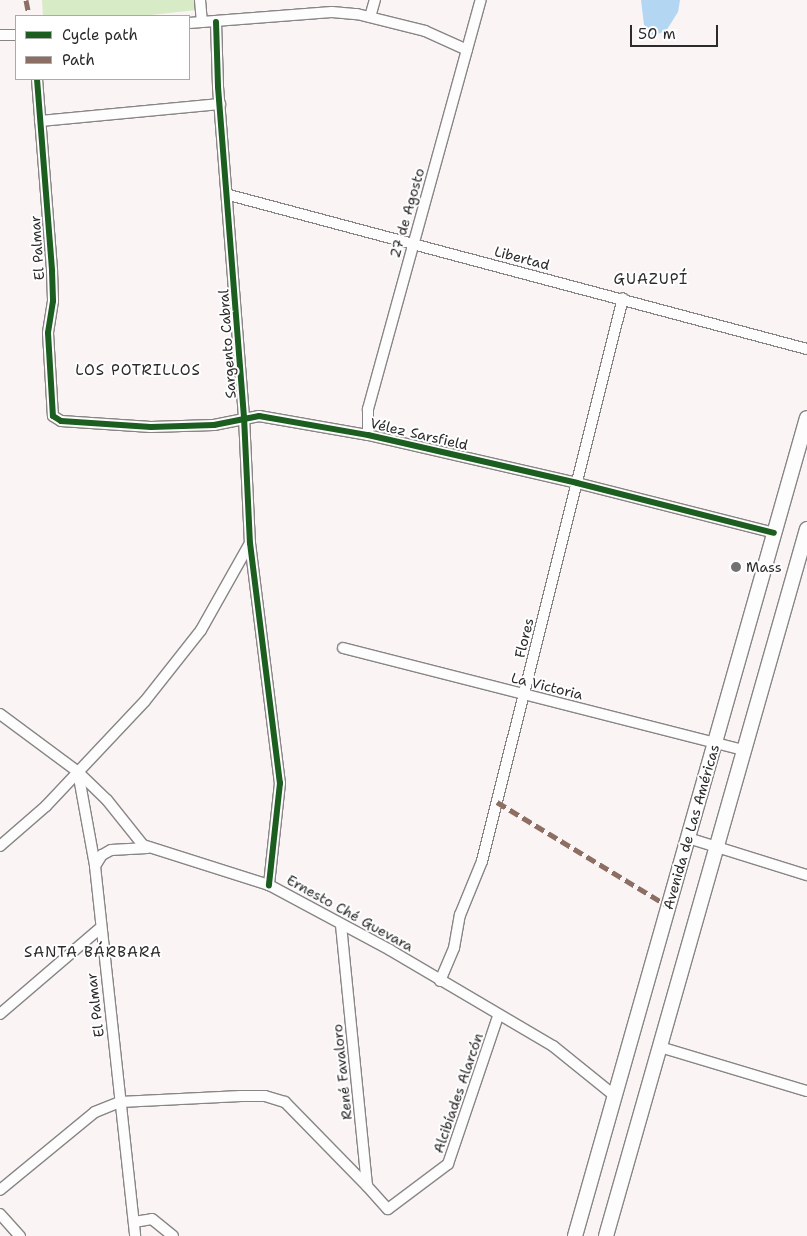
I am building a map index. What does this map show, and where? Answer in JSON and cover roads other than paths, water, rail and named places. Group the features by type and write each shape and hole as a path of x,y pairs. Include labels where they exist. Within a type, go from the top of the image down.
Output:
{"main road":[{"name":"Avenida de Las Américas","path":"575,1236 807,418"},
{"path":"606,1236 807,529"}],"street":[{"path":"200,0 202,22"},
{"path":"370,18 375,0"},
{"name":"27 de Agosto","path":"368,435 368,409 481,0"},
{"path":"190,23 332,12 370,18 425,31 468,50"},
{"name":"Sargento Cabral","path":"216,22 220,104 229,195 244,417 250,543 280,784 269,885"},
{"path":"0,35 15,35"},
{"name":"El Palmar","path":"37,80 52,271 53,302 48,333 53,416"},
{"path":"40,121 220,104"},
{"name":"Libertad","path":"229,195 623,298 807,349"},
{"name":"Flores","path":"440,981 454,948 460,915 482,861 623,298"},
{"name":"Vélez Sarsfield","path":"53,416 61,421 151,427 214,425 244,417 259,416 368,435 577,483 774,533"},
{"path":"0,846 78,772 145,701 201,630 250,543"},
{"name":"La Victoria","path":"343,648 744,750"},
{"path":"0,714 78,772 107,800 147,848"},
{"name":"El Palmar","path":"78,772 95,866 99,929 135,1236"},
{"path":"688,838 807,875"},
{"path":"95,866 102,855 111,850 147,848"},
{"name":"Ernesto Ché Guevara","path":"147,848 269,885 553,1046 615,1096"},
{"name":"René Favaloro","path":"341,925 367,1186"},
{"path":"0,1014 99,929"},
{"name":"Alcibíades Alarcón","path":"367,1186 388,1209 448,1164 498,1016"},
{"path":"660,1047 807,1091"},
{"path":"0,1190 96,1112 120,1102 241,1096 266,1096 285,1102 367,1186"},
{"path":"0,1214 20,1236"},
{"path":"134,1222 152,1219 173,1236"}],"water":[{"path":"641,0 680,0 678,12 666,31 652,36 644,25"}],"place":[{"name":"Mass","path":"736,567"}],"district":[{"name":"GUAZUPÍ","path":"651,280"},
{"name":"LOS POTRILLOS","path":"138,371"},
{"name":"SANTA BÁRBARA","path":"93,953"}]}
